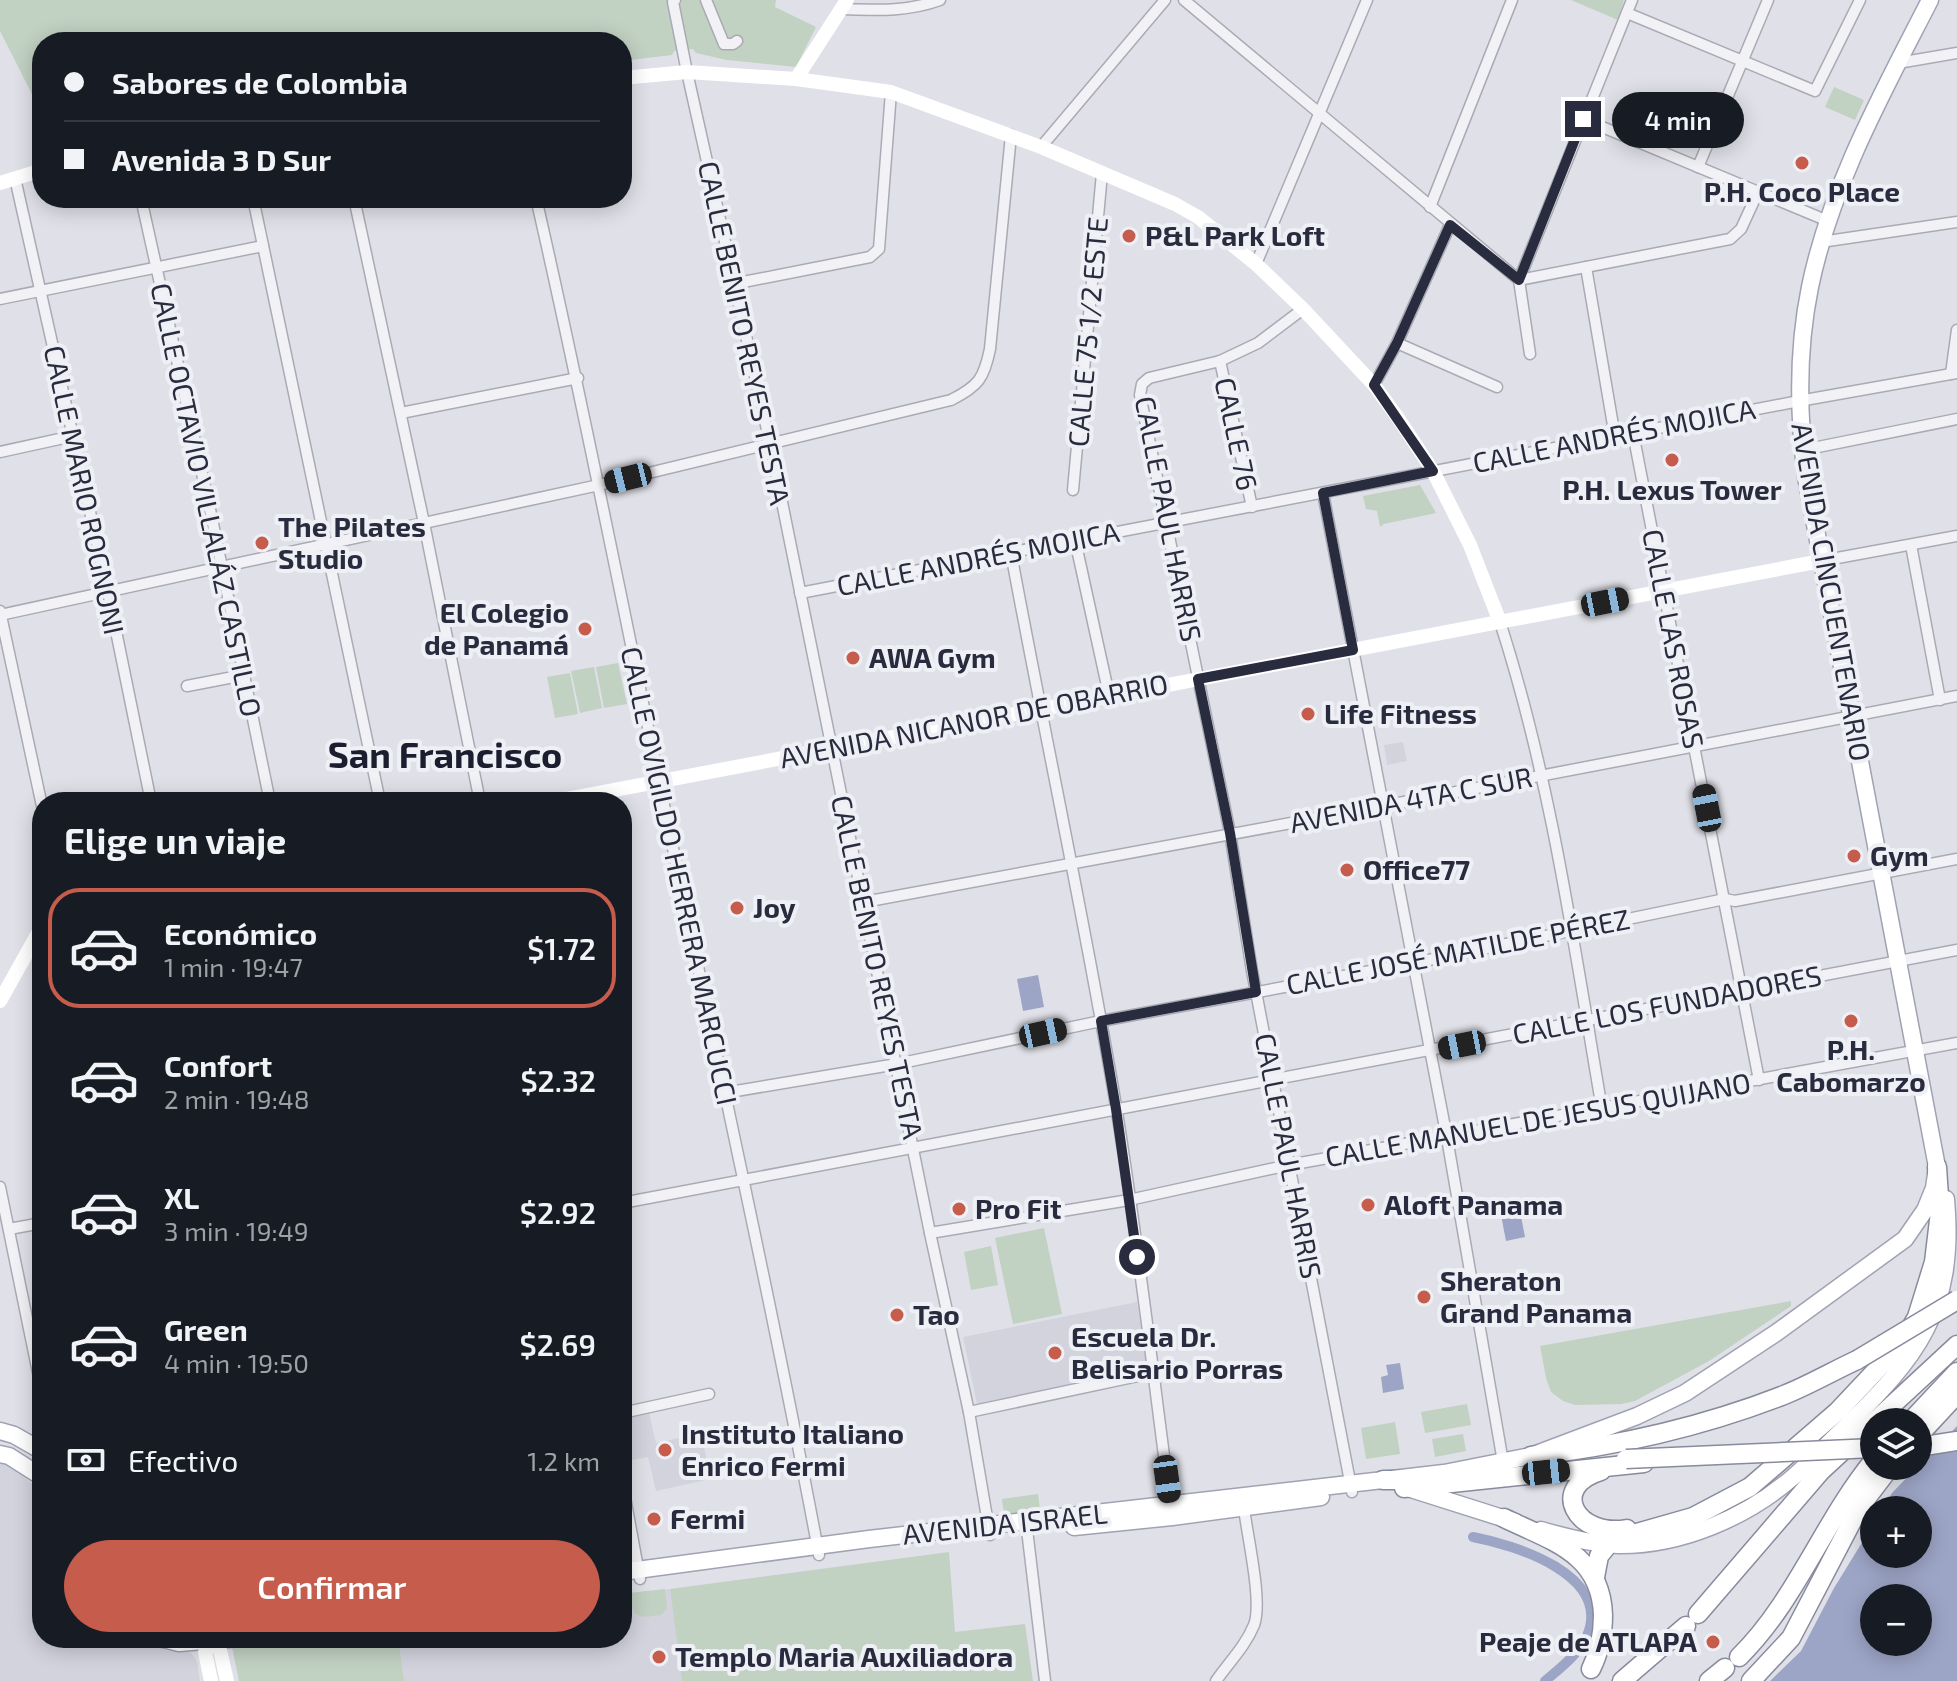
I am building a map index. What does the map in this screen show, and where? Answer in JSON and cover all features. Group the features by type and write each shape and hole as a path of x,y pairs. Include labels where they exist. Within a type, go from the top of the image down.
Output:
{"highway":[{"path":"1938,1164 1957,1197"},
{"path":"1591,1669 1603,1625 1603,1608 1595,1577 1599,1556 1607,1544 1693,1517 1732,1498 1765,1475 1838,1411 1902,1343 1917,1317 1934,1262 1940,1212 1938,1164"},
{"path":"1531,1456 1620,1443 1695,1426 1786,1394 1857,1360 1957,1300"},
{"path":"1622,1681 1692,1620 1821,1471 1957,1345"},
{"path":"1923,1408 1957,1372"},
{"path":"1932,1421 1957,1394"},
{"path":"1932,1445 1957,1441"},
{"path":"1383,1480 1444,1479 1577,1461 1860,1449"},
{"path":"1932,1454 1957,1451"},
{"path":"1404,1488 1625,1461 1860,1458"},
{"path":"1625,1461 1591,1474 1579,1483 1574,1492 1574,1504 1577,1515 1584,1523 1598,1529 1616,1530 1693,1517"},
{"path":"1709,1681 1763,1633 1839,1506 1860,1477"},
{"path":"1751,1681 1791,1638 1859,1508 1878,1480"},
{"path":"1504,1518 1573,1552 1595,1577"}],"main road":[{"name":"AVENIDA CINCUENTENARIO","path":"1352,1487 1404,1488 1545,1531 1607,1544 1630,1545 1701,1530 1741,1513 1791,1478 1898,1374 1933,1319 1948,1260 1949,1228 1821,561 1803,450 1799,401 1803,333 1810,288 1837,193 1930,0"},
{"path":"796,79 845,5"},
{"path":"632,77 687,72 796,79 891,92 1041,147 1175,204 1198,217 1256,264 1374,385 1433,471 1470,545 1500,622"},
{"path":"7,180 32,173"},
{"name":"AVENIDA NICANOR DE OBARRIO","path":"605,792 1821,561"},
{"path":"0,1001 32,944"},
{"name":"AVENIDA CINCUENTENARIO","path":"1531,1456 1637,1416 1685,1393 1776,1333 1905,1239 1925,1210 1934,1188 1938,1164"},
{"path":"0,1431 32,1445"},
{"path":"0,1454 32,1471"},
{"name":"AVENIDA ISRAEL","path":"1171,1511 1244,1508 1383,1480 1531,1456"},
{"name":"AVENIDA ISRAEL","path":"634,1574 1352,1487"},
{"path":"207,1648 205,1652 211,1681"},
{"path":"218,1648 227,1681"}],"street":[{"path":"706,0 724,44 737,41"},
{"path":"845,5 895,11 918,8 940,0"},
{"path":"1041,147 1165,0"},
{"path":"1184,0 1519,280 1730,239 1741,229 1758,192"},
{"path":"1256,264 1367,0"},
{"path":"1430,207 1512,0"},
{"path":"1530,354 1519,280 1632,0"},
{"path":"1698,167 1768,0"},
{"path":"1627,13 1815,91 1860,0"},
{"name":"CALLE BENITO REYES TESTA","path":"674,1 733,284 770,443 969,1412 989,1531"},
{"path":"1898,63 1957,53"},
{"path":"733,284 870,257 879,249 891,92"},
{"path":"1583,119 1828,221"},
{"path":"39,792 0,614 599,485 951,400 973,389 985,372 990,349 1011,135"},
{"name":"CALLE 75 1/2 ESTE","path":"1073,490 1102,173"},
{"name":"CALLE MARIO ROGNONI","path":"7,180 40,290 149,792"},
{"name":"CALLE OCTAVIO VILLALÁZ CASTILLO","path":"143,208 268,792"},
{"path":"255,208 378,792"},
{"path":"356,208 478,792"},
{"name":"CALLE OVIGILDO HERRERA MARCUCCI","path":"538,208 578,378 818,1550"},
{"path":"1821,242 1957,222"},
{"path":"1374,385 1397,343 1450,225"},
{"path":"0,299 263,246"},
{"path":"1586,267 1615,437"},
{"name":"CALLE PAUL HARRIS","path":"1303,309 1258,343 1220,361 1149,378 1142,384 1140,395 1230,833 1256,992 1352,1487"},
{"path":"1954,373 1957,330"},
{"path":"1397,343 1497,387"},
{"name":"CALLE 76","path":"1220,361 1252,507"},
{"name":"CALLE ANDRÉS MOJICA","path":"800,593 1954,373"},
{"path":"401,413 578,378"},
{"path":"1803,450 1957,419"},
{"name":"CALLE LAS ROSAS","path":"1633,433 1759,1080"},
{"path":"0,452 73,436"},
{"path":"1323,493 1447,1138 1503,1462"},
{"path":"1821,561 1957,536"},
{"path":"1075,540 1109,695"},
{"path":"1911,545 1940,700"},
{"path":"1011,553 1039,708 1073,863 1116,1109 1171,1511"},
{"path":"1500,622 1523,690 1542,775 1602,1109"},
{"path":"187,686 244,675"},
{"name":"AVENIDA 4TA C SUR","path":"864,902 1957,696"},
{"name":"CALLE JOSÉ MATILDE PÉREZ","path":"724,1093 897,1064 1725,899 1735,901 1957,859"},
{"name":"CALLE LOS FUNDADORES","path":"632,1201 1957,950"},
{"name":"CALLE MANUEL DE JESUS QUIJANO","path":"930,1233 1129,1200 1289,1165 1957,1043"},
{"path":"0,1187 32,1343"},
{"path":"9,1229 32,1225"},
{"path":"969,1412 1152,1373"},
{"path":"632,1411 709,1394"},
{"path":"1216,1681 1240,1653 1256,1622 1256,1592 1244,1508"},
{"path":"1026,1526 1045,1681"}],"shaded area":[{"path":"1403,742 1407,761 1387,765 1384,745"},
{"name":"Escuela Dr. Belisario Porras","path":"1137,1302 1147,1368 977,1404 963,1337"},
{"name":"Instituto Italiano Enrico Fermi","path":"649,1413 656,1443 701,1433 711,1479 656,1491 648,1457 632,1460 632,1417"},
{"path":"0,1462 12,1466 32,1484 32,1648 188,1649 197,1661 200,1681 0,1681"},
{"path":"670,1589 682,1681 307,1681 303,1648 632,1648 632,1593"}],"green space":[{"path":"0,0 776,0 775,7 816,27 796,67 727,60 696,53 693,49 632,60 632,32 32,32 32,94 0,31"},
{"path":"1571,0 1624,0 1618,20"},
{"path":"1834,87 1864,100 1855,120 1825,107"},
{"path":"1420,485 1436,513 1380,527 1377,511 1366,509 1363,496"},
{"path":"618,663 627,704 604,708 596,667"},
{"path":"594,667 602,708 580,713 571,671"},
{"path":"570,673 578,714 555,718 547,677"},
{"path":"1044,1228 1062,1314 1013,1324 995,1238"},
{"path":"991,1246 998,1285 971,1290 964,1252"},
{"path":"1791,1301 1791,1306 1709,1361 1635,1401 1575,1405 1551,1392 1546,1378 1540,1346"},
{"path":"1467,1404 1471,1425 1425,1433 1421,1412"},
{"path":"1395,1422 1400,1454 1366,1459 1361,1428"},
{"path":"1463,1434 1466,1451 1435,1457 1432,1439"},
{"path":"1038,1494 1041,1517 1005,1522 1002,1499"},
{"path":"949,1552 955,1632 1025,1624 1033,1681 682,1681 670,1589"},
{"path":"665,1589 667,1608 661,1615 638,1615 632,1608 632,1593"},
{"path":"232,1648 399,1648 404,1681 239,1681"}],"water":[{"path":"1038,975 1044,1007 1023,1011 1017,979"},
{"path":"1520,1211 1525,1237 1506,1241 1501,1215"},
{"path":"1400,1363 1404,1389 1383,1393 1381,1377 1388,1375 1386,1365"},
{"path":"1957,1426 1957,1681 1770,1681 1801,1651 1860,1546 1860,1568 1932,1568 1932,1496 1890,1496 1905,1480 1932,1480 1932,1452"}],"waterway":[{"path":"1473,1537 1512,1547 1556,1567 1573,1580 1586,1596 1591,1615 1587,1636 1574,1655 1545,1681"}],"place":[{"name":"P.H. Coco Place","path":"1802,163"},
{"name":"P&L Park Loft","path":"1129,236"},
{"name":"P.H. Lexus Tower","path":"1672,460"},
{"name":"The Pilates Studio","path":"262,543"},
{"name":"El Colegio de Panamá","path":"585,629"},
{"name":"AWA Gym","path":"853,658"},
{"name":"Life Fitness","path":"1308,714"},
{"name":"Gym","path":"1854,856"},
{"name":"Office77","path":"1347,870"},
{"name":"Joy","path":"737,908"},
{"name":"P.H. Cabomarzo","path":"1851,1021"},
{"name":"Aloft Panama","path":"1368,1205"},
{"name":"Pro Fit","path":"959,1209"},
{"name":"Sheraton Grand Panama","path":"1424,1297"},
{"name":"Tao","path":"897,1315"},
{"name":"Escuela Dr. Belisario Porras","path":"1055,1353"},
{"name":"Instituto Italiano Enrico Fermi","path":"665,1450"},
{"name":"Fermi","path":"654,1519"},
{"name":"Peaje de ATLAPA","path":"1713,1642"},
{"name":"Templo Maria Auxiliadora","path":"659,1657"}],"district":[{"name":"San Francisco","path":"445,755"}],"route":[{"path":"1137,1257 1101,1021 1256,992 1230,833 1198,679 1353,650 1323,493 1433,471 1374,385 1397,343 1450,225 1519,280 1583,119"}]}
